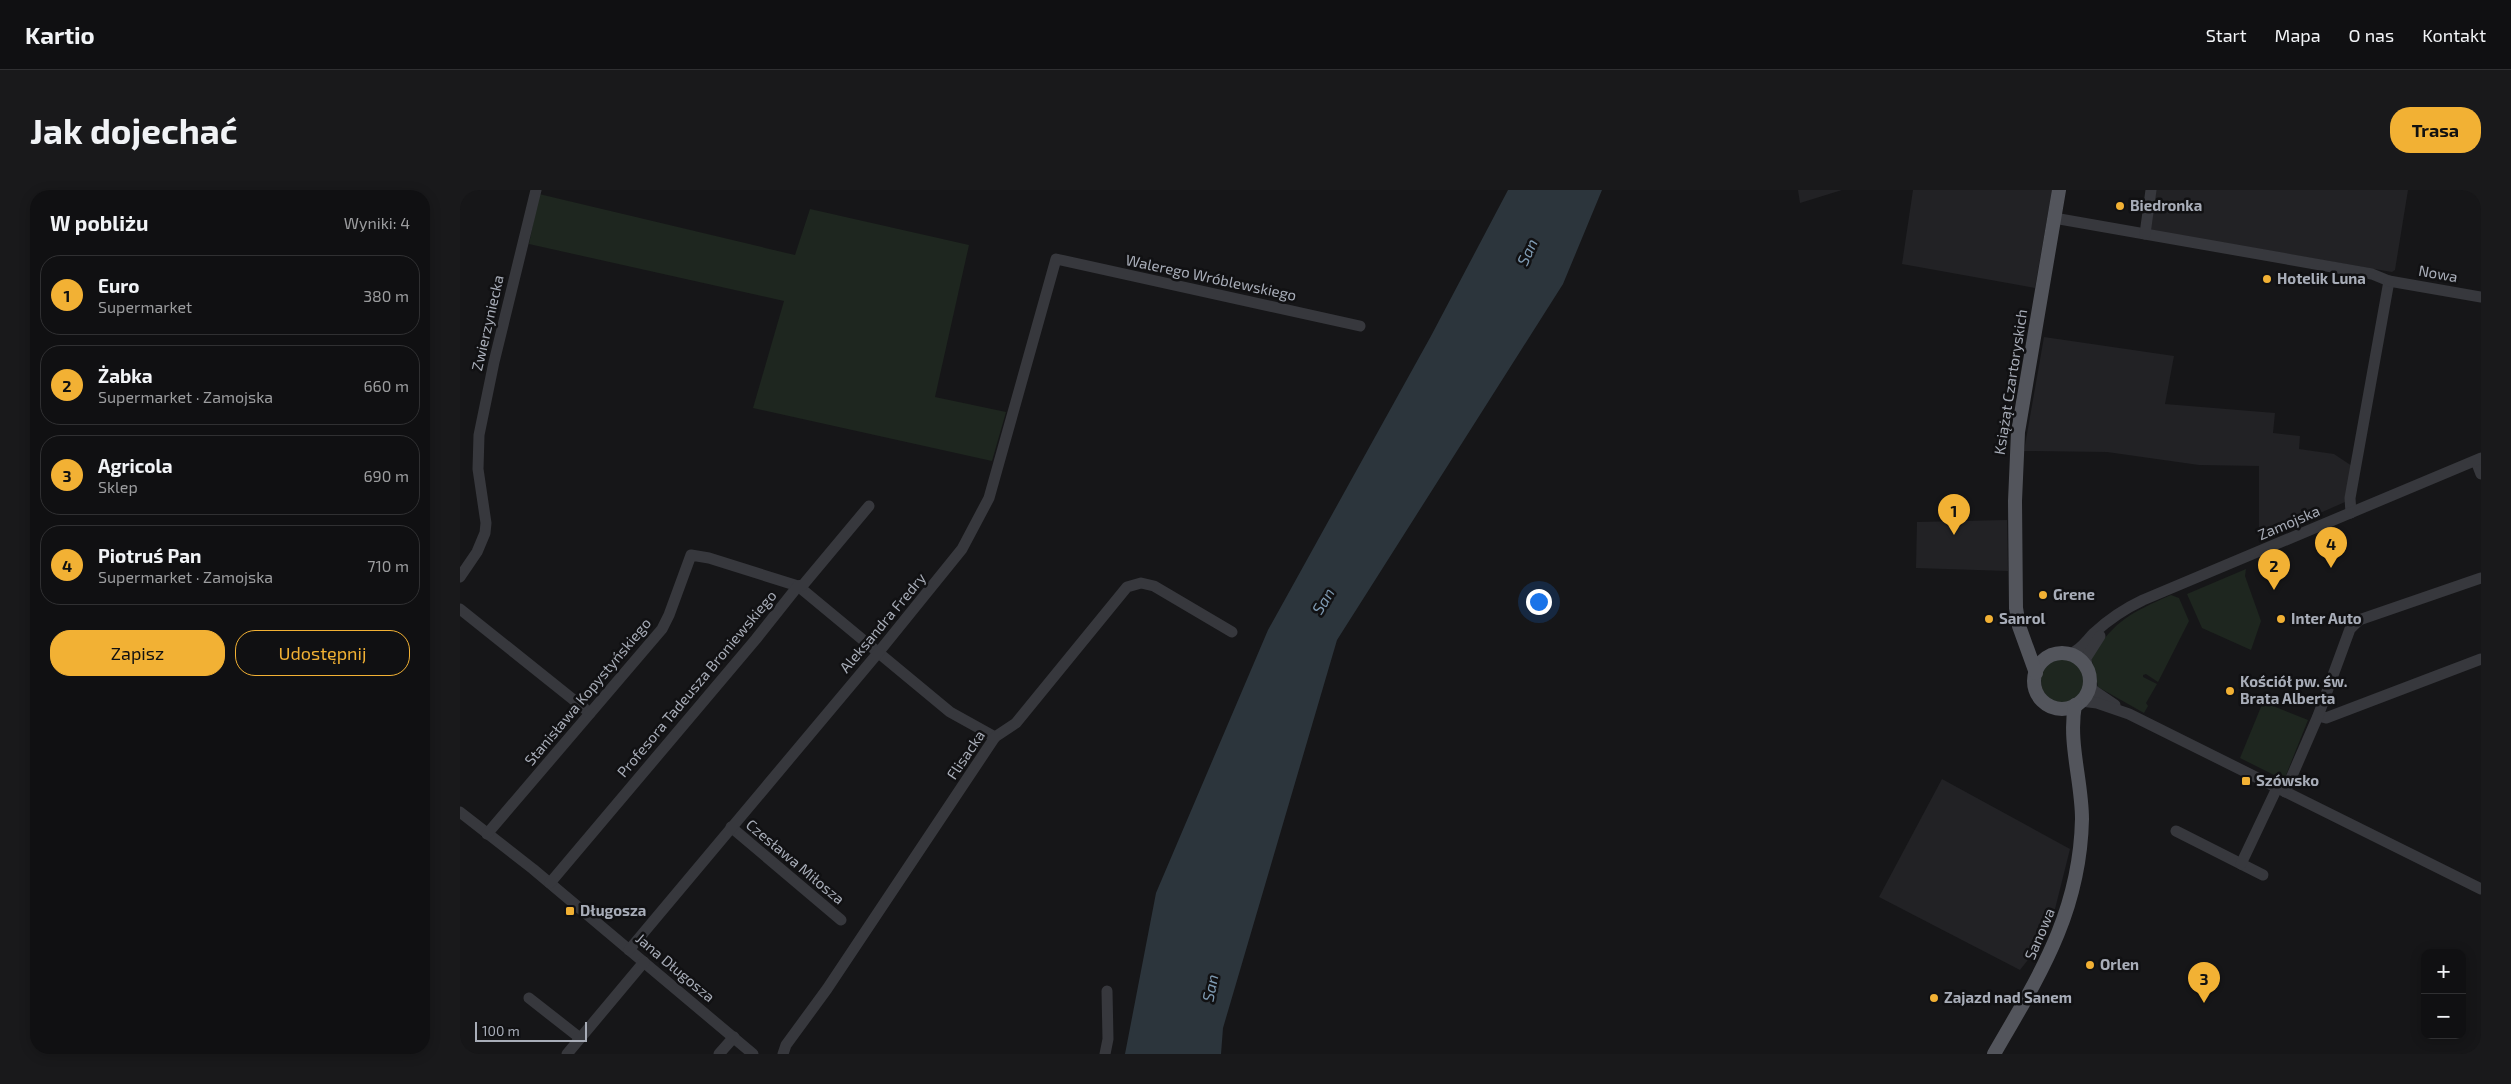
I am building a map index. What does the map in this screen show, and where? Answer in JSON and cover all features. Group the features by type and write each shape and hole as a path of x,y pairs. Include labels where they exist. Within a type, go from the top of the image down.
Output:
{"main road":[{"name":"Książąt Czartoryskich","path":"2036,673 2018,620 2016,599 2016,449 2059,190"},
{"path":"2024,639 2037,652 2043,655 2070,654 2078,658 2087,668 2090,683 2087,694 2078,703 2066,708 2056,708"},
{"path":"2051,655 2041,663 2036,673 2036,690 2040,697 2061,712 2076,758"},
{"path":"2076,758 2078,703"},
{"name":"Sanowa","path":"1994,1054 2039,976 2066,917 2079,862 2082,816 2076,758"}],"street":[{"name":"Zwierzyniecka","path":"460,577 477,552 485,533 486,523 478,470 479,435 494,362 536,190"},
{"path":"2144,234 2151,190"},
{"name":"Nowa","path":"2054,218 2372,274 2389,281 2481,297"},
{"name":"Walerego Wróblewskiego","path":"1056,260 1360,326"},
{"name":"Aleksandra Fredry","path":"629,950 730,827 878,653 962,549 984,511 989,498 1056,260"},
{"path":"2351,513 2350,498 2389,281"},
{"path":"2478,460 2481,474"},
{"name":"Zamojska","path":"2070,654 2075,652 2110,620 2143,600 2478,460"},
{"name":"Profesora Tadeusza Broniewskiego","path":"550,883 756,639 798,586 802,585 869,506"},
{"name":"Stanisława Kopystyńskiego","path":"487,834 662,629 691,555 709,558 798,586"},
{"path":"2241,864 2318,716 2350,629 2360,620 2481,578"},
{"name":"Flisacka","path":"783,1054 786,1044 827,989 995,737 1016,723 1127,588 1141,583 1154,586 1232,632"},
{"path":"798,586 950,712 995,737"},
{"path":"460,609 590,713"},
{"name":"Zamojska","path":"2087,668 2086,658 2110,620"},
{"path":"2318,716 2326,718 2481,659"},
{"path":"2090,683 2093,690 2129,714 2481,889"},
{"path":"2078,703 2097,703 2129,714"},
{"name":"Jana Długosza","path":"460,812 550,883 734,1036 753,1054"},
{"name":"Czesława Miłosza","path":"730,827 841,920"},
{"path":"2176,831 2263,875"},
{"path":"567,1054 644,962"},
{"path":"1105,1054 1108,1039 1107,991"},
{"path":"529,998 580,1038"},
{"path":"719,1054 734,1036"}],"shaded area":[{"path":"1798,190 1842,190 1800,203"},
{"path":"1913,190 2052,190 2035,288 1902,264"},
{"path":"2155,190 2408,190 2395,270 2392,272 2149,230"},
{"path":"539,194 795,255 810,209 969,245 935,397 1006,412 992,461 753,408 784,301 529,244"},
{"path":"2044,337 2174,356 2165,404 2275,413 2273,433 2300,436 2299,449 2334,454 2352,466 2345,502 2259,540 2259,466 2199,465 2107,452 2024,451"},
{"path":"2007,520 2008,571 1916,568 1917,522"},
{"path":"2246,569 2245,576 2261,621 2251,650 2202,628 2187,594"},
{"path":"2171,595 2179,598 2189,621 2158,682 2146,674 2143,675 2143,677 2157,684 2146,703 2148,706 2144,713 2098,687 2092,657 2108,634 2126,618"},
{"path":"2059,659 2067,659 2079,665 2085,681 2079,697 2067,703 2059,703 2047,697 2041,685 2041,677 2047,665"},
{"path":"2263,702 2308,720 2284,780 2240,758"},
{"path":"1942,779 2070,849 2054,913 2034,952 2020,970 1879,897"}],"water":[{"name":"San","path":"1508,190 1602,190 1563,284 1337,640 1223,1028 1221,1054 1125,1054 1156,893 1268,630 1431,336"}],"place":[{"name":"Biedronka","path":"2120,206"},
{"name":"Hotelik Luna","path":"2267,279"},
{"name":"Euro","path":"1954,535"},
{"name":"Piotruś Pan","path":"2331,568"},
{"name":"Żabka","path":"2274,590"},
{"name":"Grene","path":"2043,595"},
{"name":"Sanrol","path":"1989,619"},
{"name":"Inter Auto","path":"2281,619"},
{"name":"Kościół pw. św. Brata Alberta","path":"2230,691"},
{"name":"Szówsko","path":"2246,781"},
{"name":"Długosza","path":"570,911"},
{"name":"Orlen","path":"2090,965"},
{"name":"Zajazd nad Sanem","path":"1934,998"},
{"name":"Agricola","path":"2204,1003"}]}
